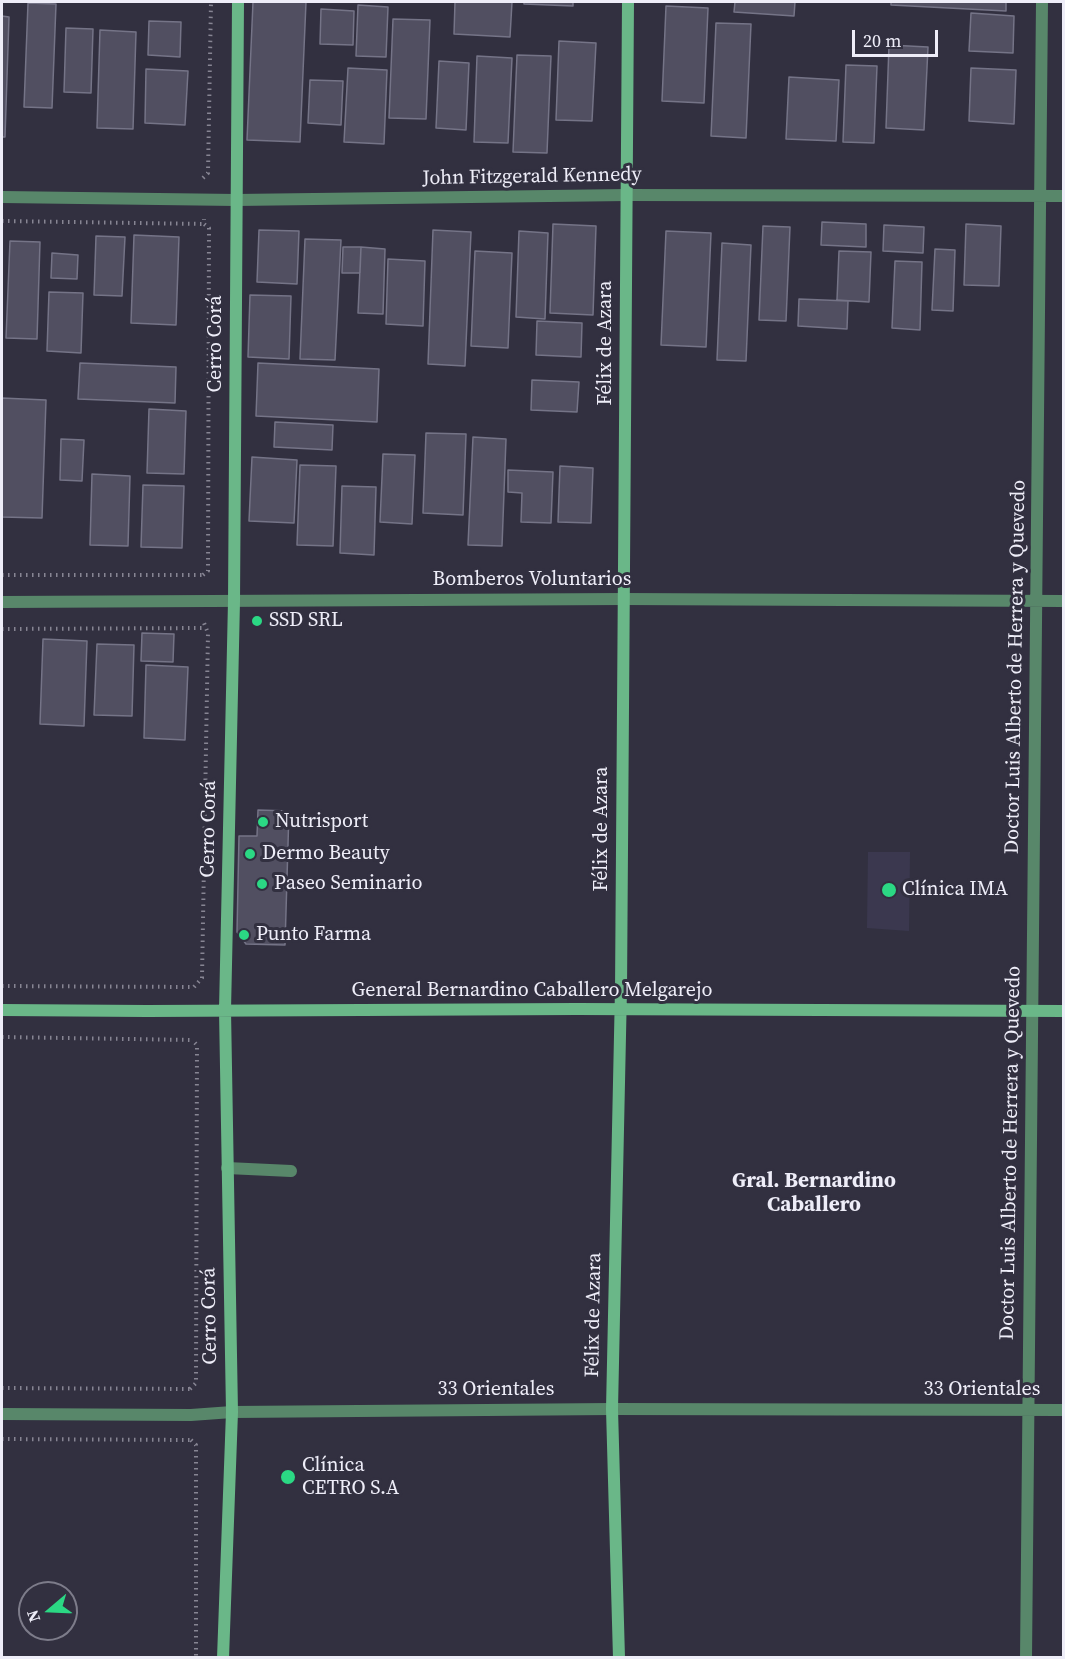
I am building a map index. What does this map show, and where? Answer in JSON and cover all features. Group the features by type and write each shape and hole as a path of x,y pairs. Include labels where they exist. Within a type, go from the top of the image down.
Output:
{"street":[{"name":"Cerro Corá","path":"223,1658 232,1412 225,1010 234,601 238,2"},
{"name":"Félix de Azara","path":"619,1658 612,1409 620,1010 628,2"},
{"name":"Doctor Luis Alberto de Herrera y Quevedo","path":"1026,1658 1042,2"},
{"name":"John Fitzgerald Kennedy","path":"2,197 236,200 627,195 1064,196"},
{"name":"Bomberos Voluntarios","path":"2,602 624,599 1064,601"},
{"name":"General Bernardino Caballero Melgarejo","path":"2,1010 1064,1011"},
{"path":"227,1168 291,1171"},
{"name":"33 Orientales","path":"2,1413 191,1415 232,1412 612,1409 1064,1410"}],"path":[{"path":"208,173 211,2"},
{"name":"Cerro Corá","path":"2,221 204,224 209,228 208,571 203,575"},
{"path":"2,575 203,575 203,581"},
{"name":"Cerro Corá","path":"2,629 205,625 208,633 202,978 194,987 2,986"},
{"name":"Cerro Corá","path":"2,1388 190,1389 196,1383 197,1045 192,1040 193,1030"},
{"path":"2,1037 192,1040"},
{"path":"2,1439 191,1440 196,1445 196,1658"}],"shaded area":[{"name":"Clínica IMA","path":"868,852 910,852 909,931 867,928"}],"building":[{"path":"253,2 306,2 300,142 247,140"},
{"path":"455,2 512,2 510,37 454,34"},
{"path":"524,2 573,2 573,6 524,4"},
{"path":"735,2 795,2 794,16 734,12"},
{"path":"891,2 1006,2 1006,11 891,5"},
{"path":"28,3 56,4 52,108 24,107"},
{"path":"358,5 388,7 386,57 356,56"},
{"path":"666,6 708,8 704,103 662,101"},
{"path":"321,9 354,11 353,45 320,44"},
{"path":"971,13 1014,16 1013,53 969,51"},
{"path":"2,16 9,17 5,137 2,137"},
{"path":"393,19 430,20 426,119 389,118"},
{"path":"149,21 181,22 180,57 148,55"},
{"path":"716,23 751,24 746,138 711,136"},
{"path":"66,28 93,29 91,93 64,92"},
{"path":"100,30 136,32 133,129 97,128"},
{"path":"559,41 596,43 592,121 556,120"},
{"path":"889,45 928,47 924,130 886,128"},
{"path":"517,55 551,56 547,153 513,152"},
{"path":"477,56 512,58 508,143 474,142"},
{"path":"439,61 469,63 466,130 436,128"},
{"path":"846,65 877,66 874,143 843,142"},
{"path":"348,68 387,70 384,144 344,142"},
{"path":"971,68 1016,70 1014,124 969,121"},
{"path":"146,69 188,71 185,125 145,123"},
{"path":"789,77 839,80 836,141 786,139"},
{"path":"310,80 343,81 341,125 308,123"},
{"path":"822,222 866,224 866,247 821,245"},
{"path":"553,224 596,226 593,315 550,313"},
{"path":"966,224 1001,226 999,286 964,285"},
{"path":"884,225 924,227 923,253 883,251"},
{"path":"763,226 790,227 786,321 759,320"},
{"path":"259,230 299,231 297,284 257,282"},
{"path":"433,230 471,232 465,366 428,364"},
{"path":"519,231 548,233 545,319 516,317"},
{"path":"666,231 711,233 706,347 661,345"},
{"path":"134,235 179,237 176,325 131,323"},
{"path":"96,236 125,237 122,296 94,295"},
{"path":"305,239 341,240 335,360 300,359"},
{"path":"10,241 40,242 37,339 6,338"},
{"path":"722,243 751,245 746,361 717,360"},
{"path":"343,247 361,247 360,273 342,273"},
{"path":"361,247 385,249 383,314 358,313"},
{"path":"935,249 955,250 953,311 932,310"},
{"path":"475,251 512,253 508,348 471,346"},
{"path":"839,251 871,252 869,302 837,300"},
{"path":"52,253 78,255 77,279 51,278"},
{"path":"388,259 425,261 423,326 386,324"},
{"path":"895,261 922,262 920,330 892,328"},
{"path":"49,292 83,293 81,353 47,351"},
{"path":"250,295 291,296 289,359 248,357"},
{"path":"799,299 848,301 847,329 798,326"},
{"path":"537,321 582,323 581,357 536,355"},
{"path":"80,363 176,367 175,403 78,399"},
{"path":"258,363 379,369 377,422 256,416"},
{"path":"532,380 579,382 577,412 531,410"},
{"path":"2,398 46,400 42,518 2,517"},
{"path":"149,409 186,411 184,474 147,473"},
{"path":"275,422 333,425 332,450 274,447"},
{"path":"426,433 466,434 463,515 423,513"},
{"path":"473,437 506,439 502,546 468,545"},
{"path":"61,439 84,440 82,481 60,480"},
{"path":"383,454 415,455 412,524 380,522"},
{"path":"252,457 297,460 294,523 249,521"},
{"path":"300,465 336,466 333,546 297,545"},
{"path":"560,466 593,468 591,523 558,522"},
{"path":"508,470 553,472 551,523 521,522 522,493 508,492"},
{"path":"92,474 130,476 128,546 90,545"},
{"path":"143,485 184,486 182,548 141,547"},
{"path":"342,486 376,487 374,555 340,553"},
{"path":"142,633 174,634 173,662 141,661"},
{"path":"43,639 87,641 84,726 40,724"},
{"path":"97,644 134,645 132,716 94,715"},
{"path":"146,665 188,667 185,740 144,738"},
{"name":"Paseo Seminario","path":"258,810 289,811 285,945 246,944 237,932 239,836 257,836"}],"place":[{"name":"SSD SRL","path":"257,621"},
{"name":"Nutrisport","path":"263,822"},
{"name":"Dermo Beauty","path":"250,854"},
{"name":"Paseo Seminario","path":"262,884"},
{"name":"Clínica IMA","path":"889,890"},
{"name":"Punto Farma","path":"244,935"},
{"name":"Clínica CETRO S.A","path":"288,1477"}],"district":[{"name":"Gral. Bernardino Caballero","path":"814,1194"}]}
